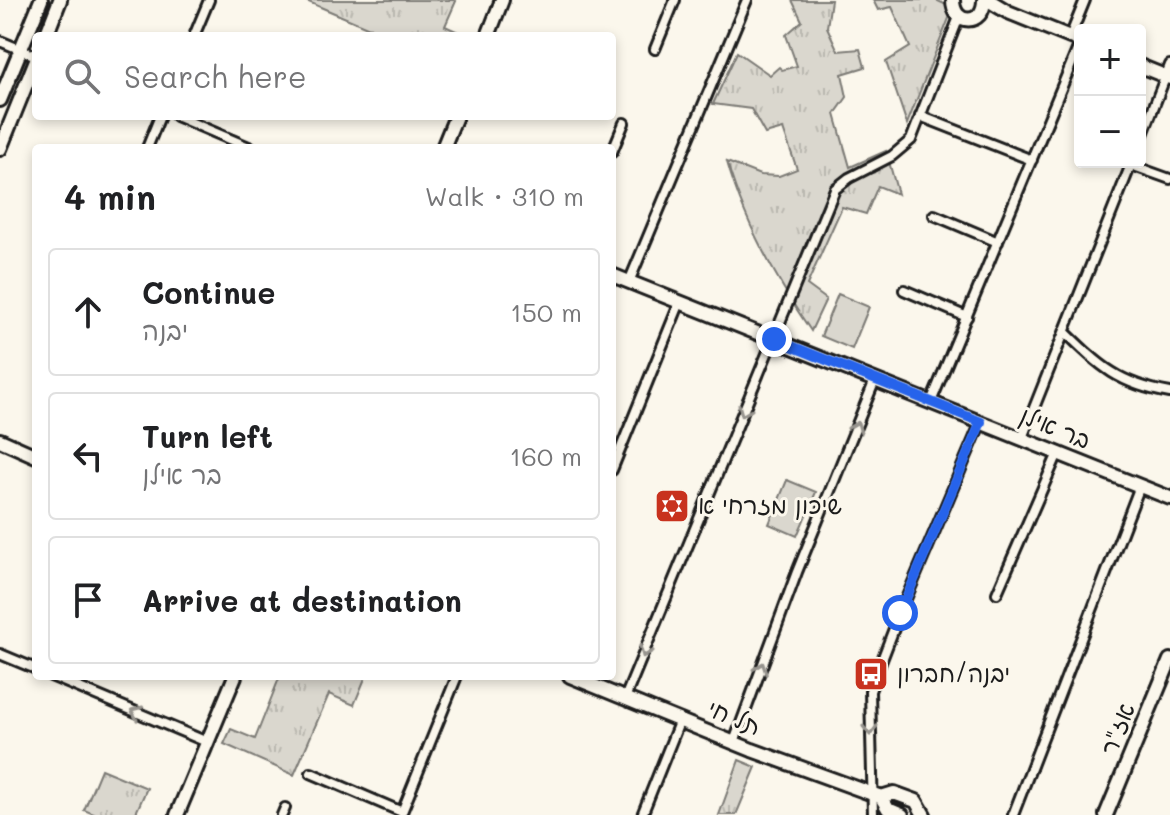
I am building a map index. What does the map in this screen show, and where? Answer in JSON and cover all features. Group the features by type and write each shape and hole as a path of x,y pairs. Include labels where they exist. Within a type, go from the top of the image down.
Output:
{"street":[{"path":"0,100 41,0"},
{"path":"48,32 60,0"},
{"path":"196,32 209,0"},
{"path":"490,32 502,0"},
{"path":"655,49 675,0"},
{"path":"629,282 747,0"},
{"path":"981,14 986,0 1074,40"},
{"path":"1080,24 1085,0"},
{"path":"951,1 959,17 968,20 981,14 1008,12"},
{"path":"625,698 835,189 849,178 892,156 911,140 959,17"},
{"path":"0,41 32,56"},
{"path":"931,402 1032,160 1074,49"},
{"path":"1146,67 1169,73 1146,128"},
{"path":"0,149 32,68"},
{"path":"920,116 1032,160"},
{"path":"149,144 158,120"},
{"path":"185,120 242,144"},
{"path":"445,144 454,120"},
{"path":"615,144 624,123"},
{"path":"1022,438 1130,168"},
{"path":"1144,168 1170,179"},
{"path":"934,215 998,242"},
{"name":"בר אילן","path":"616,277 1140,486 1168,493"},
{"path":"904,290 967,317"},
{"path":"616,460 680,302"},
{"path":"1065,332 1113,375 1129,383 1170,393"},
{"path":"734,742 792,584 875,380"},
{"path":"873,815 877,796 870,691 981,422"},
{"path":"0,440 32,454"},
{"path":"997,593 1058,453"},
{"path":"1013,815 1140,486"},
{"path":"0,654 32,667"},
{"name":"אז\"ר","path":"1106,815 1166,680 1170,660"},
{"path":"60,680 207,742"},
{"path":"177,815 233,680"},
{"path":"311,773 402,812 455,680"},
{"name":"תל חי","path":"580,680 877,796 888,809 902,815"},
{"path":"642,815 680,720"},
{"name":"תל חי","path":"877,796 894,793 916,801 924,815"}],"green space":[{"path":"304,0 456,1 445,26 458,32 379,32"},
{"path":"792,0 831,0 827,27 838,51 860,49 865,67 842,74 847,97 835,114 850,167 886,151 898,194 878,186 866,214 842,207 807,285 826,299 811,331 763,250 727,162 760,175 779,176 797,169 783,129 765,134 751,109 713,104 737,52 770,75 779,67 782,70 797,66 786,35 802,21"},
{"path":"873,0 936,0 953,8 907,124 886,62 910,47 892,7 878,10"},
{"path":"838,294 869,307 852,349 821,336"},
{"path":"787,480 816,492 797,536 769,524"},
{"path":"278,680 364,680 354,705 329,694 294,775 224,744 231,729 255,739"},
{"path":"739,760 756,767 736,815 719,815"},
{"path":"101,769 147,788 135,815 96,815 84,810"}],"place":[{"name":"שיכון מזרחי א","path":"672,506"},
{"name":"יבנה/חברון","path":"871,674"}],"route":[{"path":"774,339 981,422 900,613"}]}
